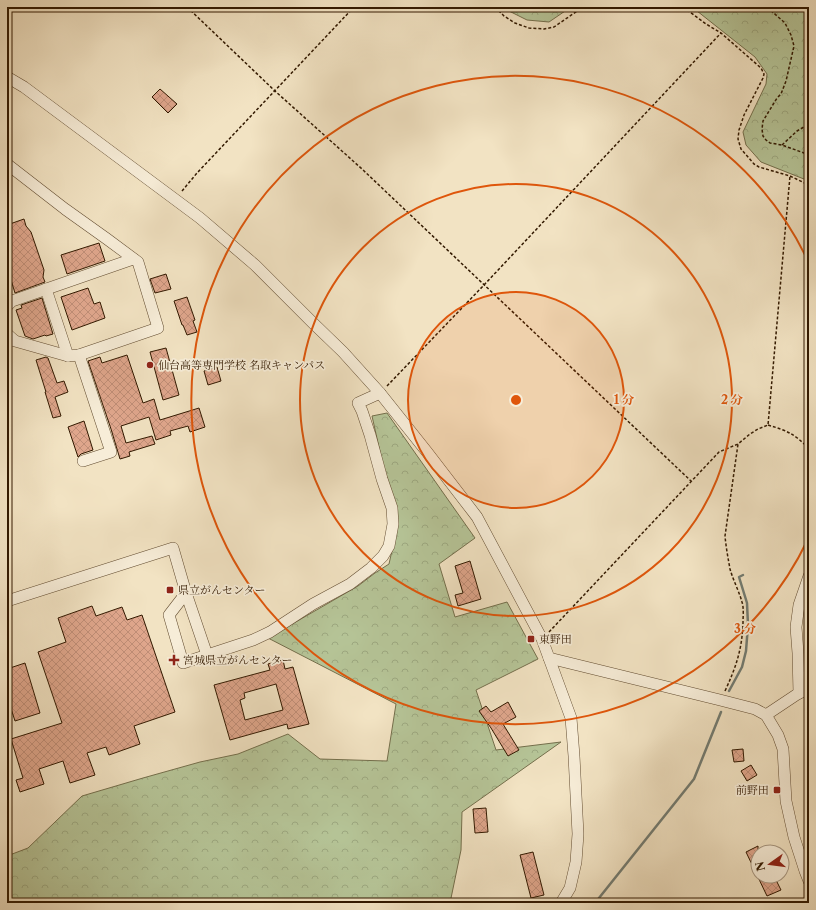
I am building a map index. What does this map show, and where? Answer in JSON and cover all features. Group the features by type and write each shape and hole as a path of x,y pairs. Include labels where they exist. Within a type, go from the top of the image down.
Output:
{"street":[{"path":"7,77 24,87 175,199 255,264 343,352 380,393 476,517 542,638 571,718 578,834 576,862 570,888 561,903"},
{"path":"7,164 65,209 138,262 158,328 74,356 15,341 7,334"},
{"path":"7,306 12,301 133,259"},
{"path":"46,289 111,452 82,461"},
{"path":"186,593 169,615 183,663 253,640 270,632 313,604 350,584 371,568 383,556 389,546 393,524 392,508 382,479 370,435 358,403 380,393"},
{"path":"7,601 173,548 186,593 207,655"},
{"path":"799,693 796,627 799,605 809,576"},
{"path":"549,658 755,709 766,715 778,734 783,750 786,801 794,837 809,881"},
{"path":"766,715 809,688"}],"path":[{"path":"187,7 275,91 367,174 691,481"},
{"path":"175,199 197,173 354,7"},
{"path":"495,7 504,16 515,23 530,28 544,29 554,27 582,7"},
{"path":"683,7 706,24 721,32 761,68 764,74 744,115 739,130 738,139 741,149 754,164 759,167 790,176 808,184 809,179"},
{"path":"718,7 722,10 746,7"},
{"path":"767,7 785,23 791,35 794,46 786,81 781,94 763,121 763,136 770,143 782,145 809,156"},
{"path":"380,393 484,285 721,32"},
{"path":"782,145 797,130 809,124"},
{"path":"768,425 790,176"},
{"path":"542,638 719,452 738,444 750,434 768,425 791,433 809,450"},
{"path":"720,700 735,668 743,636 742,603 731,570 726,550 725,536 738,444"}],"green space":[{"path":"504,7 571,7 549,22 527,20"},
{"path":"692,7 809,7 809,181 761,162 746,145 743,132 766,84 767,74 755,57"},
{"path":"387,413 475,538 439,564 455,617 507,602 538,659 476,690 496,750 561,742 462,812 461,850 450,903 7,903 7,856 28,848 82,796 200,762 238,754 288,734 320,759 387,761 396,704 268,638 358,586 389,564 397,528 372,416"}],"building":[{"path":"160,89 177,104 168,113 152,97"},
{"path":"24,219 26,226 31,232 44,270 43,277 45,282 15,293 7,267 7,225"},
{"path":"99,243 105,261 67,274 61,255"},
{"path":"166,274 171,289 155,293 150,279"},
{"path":"88,288 94,304 100,302 105,318 72,330 61,297"},
{"path":"187,297 195,320 193,321 197,332 187,335 174,301"},
{"path":"42,298 53,334 33,339 25,336 16,310 22,308 21,305"},
{"path":"166,348 179,395 163,400 150,352"},
{"path":"127,355 143,403 154,399 160,420 199,408 205,427 190,432 188,426 170,431 171,435 156,440 149,417 121,426 126,443 152,436 155,444 129,452 130,456 120,459 88,361 100,357 102,363"},
{"path":"46,357 48,358 57,383 64,381 68,392 55,397 61,416 53,418 36,360"},
{"path":"217,367 221,381 208,385 204,371"},
{"path":"84,421 93,450 81,454 78,457 68,427"},
{"path":"470,561 481,599 458,606 455,595 463,593 455,566"},
{"path":"92,606 96,616 122,607 127,620 142,615 175,712 134,726 140,744 109,755 106,747 87,753 95,775 70,783 63,761 39,769 44,784 20,792 16,780 23,778 11,739 62,723 38,652 66,642 58,618"},
{"path":"283,660 285,669 293,667 309,724 288,729 287,724 230,740 214,685 270,670 268,664","holes":["276,684 283,710 245,720 240,700 245,698 244,693"]},
{"path":"25,663 40,713 15,721 7,696 7,669"},
{"path":"508,702 516,717 503,724 519,750 508,756 479,711 486,706 491,712"},
{"path":"743,749 744,761 734,762 732,750"},
{"path":"751,765 757,775 747,781 741,771"},
{"path":"486,808 488,832 475,833 473,809"},
{"path":"750,850 750,860 746,852"},
{"path":"533,852 544,895 531,898 520,855"},
{"path":"761,884 778,884 781,890 767,896"}],"waterway":[{"path":"729,691 742,667 746,651 748,625 747,603 739,577 743,575"},
{"path":"595,903 694,779 721,712"}],"place":[{"name":"仙台高等専門学校 名取キャンパス","path":"150,365"},
{"name":"県立がんセンター","path":"170,590"},
{"name":"東野田","path":"531,639"},
{"name":"宮城県立がんセンター","path":"174,660"},
{"name":"前野田","path":"777,790"}]}
